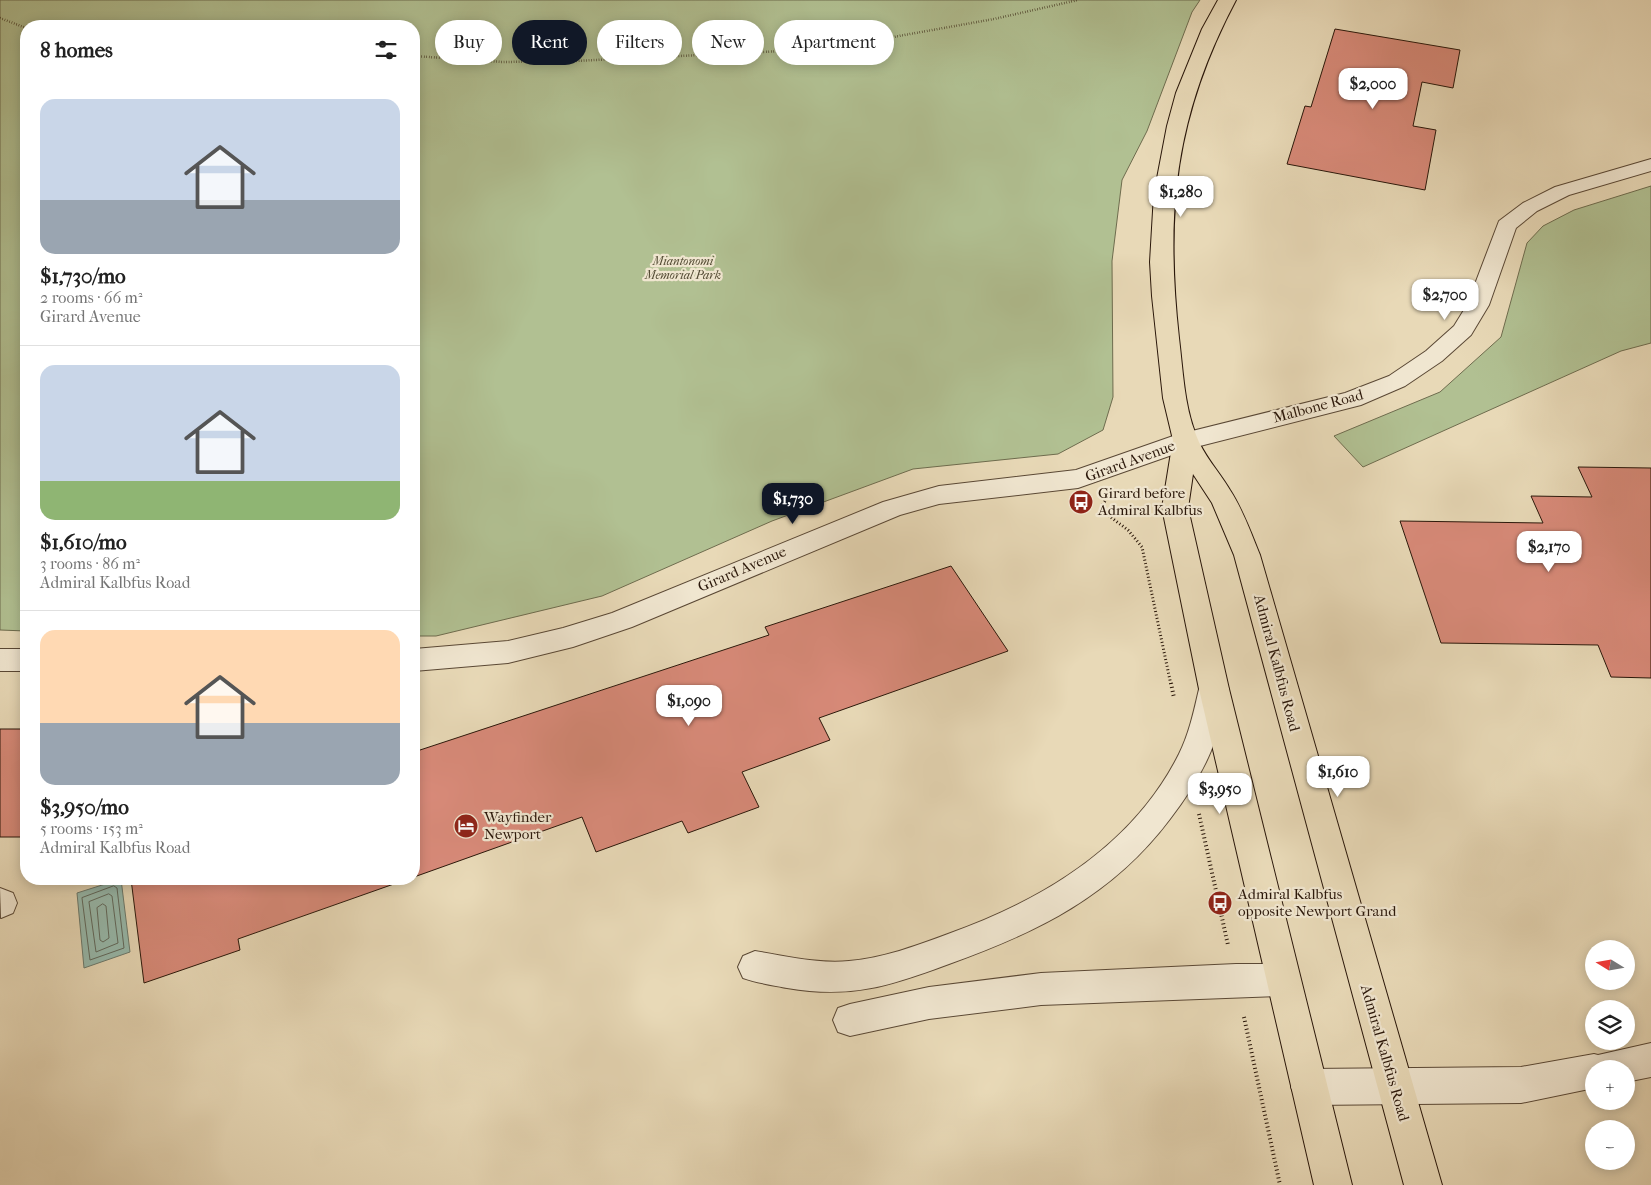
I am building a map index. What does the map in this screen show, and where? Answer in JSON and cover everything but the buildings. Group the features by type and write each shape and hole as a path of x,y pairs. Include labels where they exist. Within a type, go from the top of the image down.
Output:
{"main road":[{"name":"Admiral Kalbfus Road","path":"1227,0 1202,47 1190,78 1178,120 1163,210 1161,261 1164,314 1173,386 1185,441 1176,508 1214,690 1332,1185"},
{"name":"Admiral Kalbfus Road","path":"1185,441 1221,497 1234,521 1247,555 1423,1185"}],"street":[{"name":"Malbone Road","path":"1185,441 1352,399 1396,381 1434,356 1463,330 1478,305 1506,225 1530,208 1562,191 1651,165"},
{"name":"Girard Avenue","path":"420,659 508,652 563,639 622,620 825,534 892,508 939,495 1078,479 1185,441"},
{"path":"0,660 20,660"},
{"path":"755,966 813,975 848,977 907,964 974,941 1033,913 1081,886 1128,846 1162,805 1188,767 1214,690"},
{"path":"850,1020 929,1003 1041,989 1236,980 1282,980"},
{"path":"1635,1063 1651,1060"},
{"path":"1309,1087 1521,1086 1585,1073"}],"path":[{"path":"420,56 504,62 574,62 826,49 994,19 1078,0"},
{"path":"0,18 20,26"},
{"path":"1105,500 1102,506 1104,513 1128,530 1142,547 1175,702"},
{"path":"1188,767 1280,1185"}],"green space":[{"name":"Miantonomi Memorial Park","path":"0,0 1200,0 1192,12 1147,131 1122,180 1112,261 1113,397 1103,430 1058,454 913,469 772,521 602,596 436,636 420,636 420,20 20,20 20,631 0,630"},
{"path":"1651,186 1651,343 1621,351 1363,467 1334,436 1440,392 1501,337 1527,243 1543,226 1574,210"}],"water":[{"path":"102,885 122,885 130,952 84,968 77,893"}],"place":[{"name":"Girard before Admiral Kalbfus","path":"1081,502"},
{"name":"Wayfinder Newport","path":"466,826"},
{"name":"Admiral Kalbfus opposite Newport Grand","path":"1220,903"}]}
